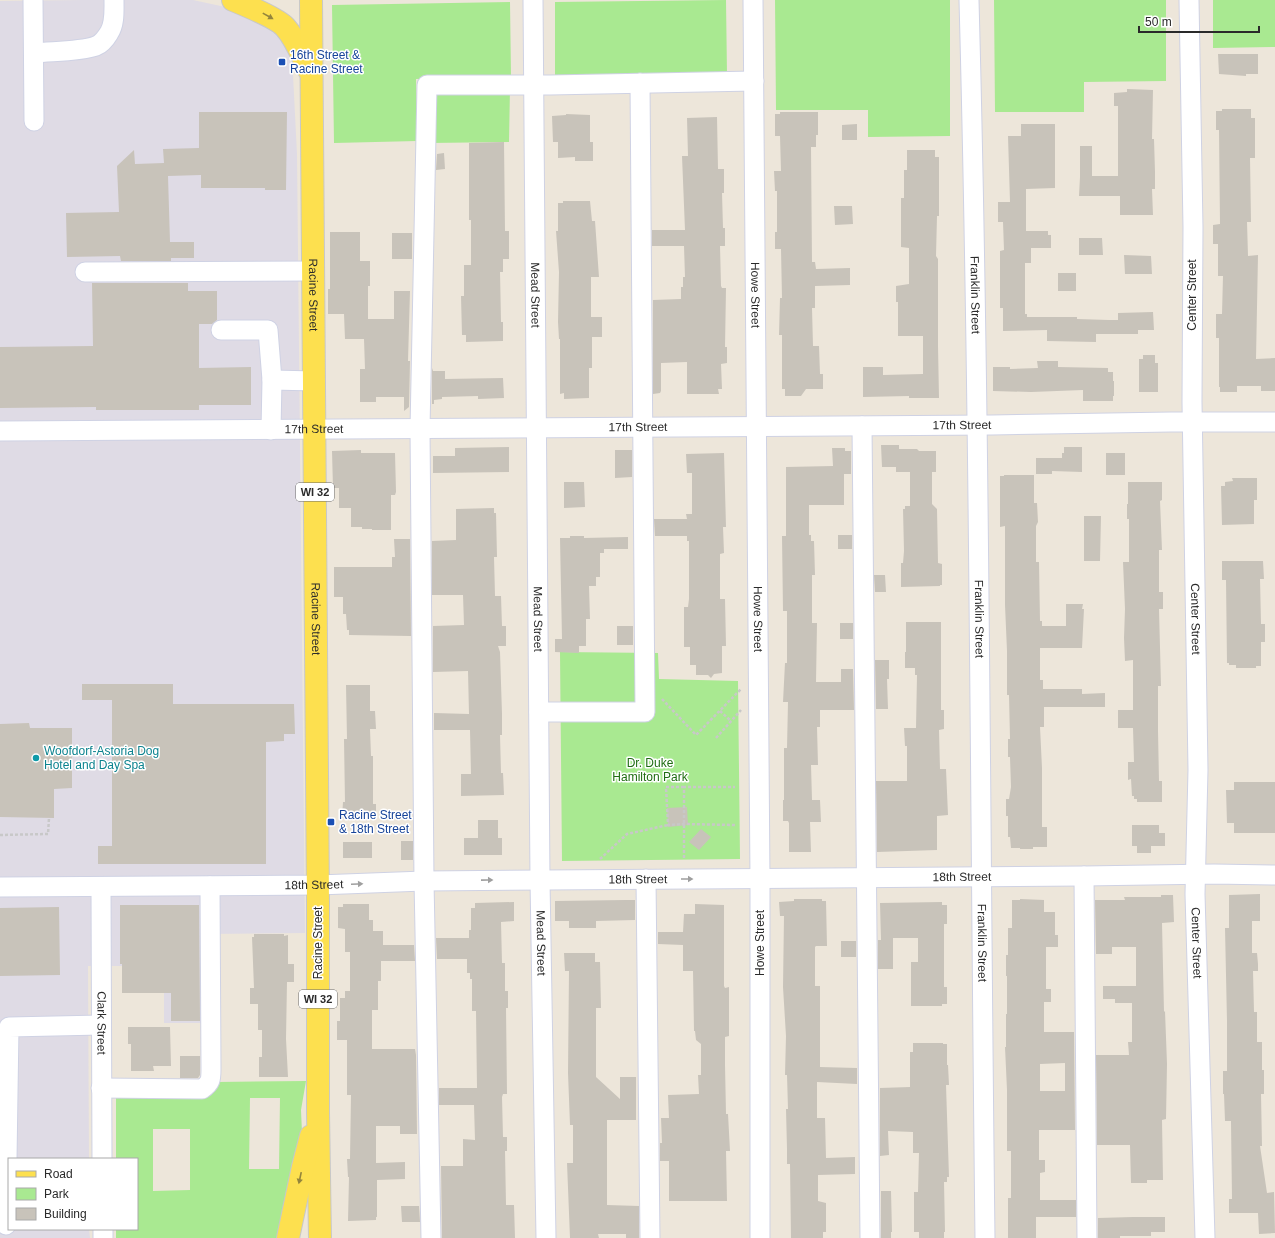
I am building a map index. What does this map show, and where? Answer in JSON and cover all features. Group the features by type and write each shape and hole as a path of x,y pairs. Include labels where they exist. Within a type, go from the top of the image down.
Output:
{"main road":[{"path":"233,0 254,8 284,26 294,39 312,74"},
{"name":"Racine Street","path":"311,0 320,1238"},
{"path":"288,1238 303,1167 318,1113"}],"street":[{"path":"33,0 34,121"},
{"path":"34,53 74,50 96,46 101,43 112,27 114,17 114,0"},
{"name":"Mead Street","path":"533,0 538,712 546,1238"},
{"name":"Howe Street","path":"753,0 760,879 760,1238"},
{"name":"Franklin Street","path":"969,0 975,228 985,1238"},
{"name":"Center Street","path":"1189,0 1193,227 1192,422 1198,770 1195,874 1205,1238"},
{"path":"431,1238 424,881 420,429 427,85 533,85 754,81"},
{"path":"538,712 645,712 640,83"},
{"path":"85,272 313,271"},
{"path":"221,330 268,330 272,380 271,430"},
{"path":"272,380 314,381"},
{"name":"17th Street","path":"0,431 1275,422"},
{"path":"862,426 870,1238"},
{"name":"18th Street","path":"0,887 318,885 424,881 1195,874 1275,875"},
{"path":"1084,876 1087,1238"},
{"path":"646,879 650,1238"},
{"path":"101,1088 202,1089 208,1085 211,1080 210,886"},
{"name":"Clark Street","path":"101,887 102,1158"},
{"path":"6,1225 9,1027 101,1025"}],"path":[{"path":"644,680 696,735 720,711 758,681"},
{"path":"716,738 731,721 758,681"},
{"path":"720,711 731,721"},
{"path":"684,787 684,858"},
{"path":"668,826 666,788 735,787"},
{"path":"0,835 48,834 49,818"},
{"path":"600,859 627,834 684,824 736,825"}],"shaded area":[{"path":"193,0 239,10 269,22 287,46 293,75 297,154 305,933 207,934 207,1023 164,1023 164,966 88,966 89,1158 8,1158 8,1230 89,1230 90,1238 0,1238 0,1"}],"green space":[{"path":"726,0 727,75 555,77 555,2"},
{"path":"775,0 950,0 950,136 868,137 868,110 776,110"},
{"path":"994,0 1166,0 1166,81 1084,82 1084,112 995,112"},
{"path":"1213,0 1275,0 1275,47 1213,48"},
{"path":"510,2 511,77 416,79 417,141 334,143 332,5"},
{"path":"442,88 510,88 509,142 429,143 431,101"},
{"name":"Dr. Duke Hamilton Park","path":"560,652 658,653 659,679 738,681 740,859 562,861"},
{"path":"306,1081 301,1110 302,1133 282,1238 116,1238 116,1230 138,1230 138,1158 116,1158 116,1092 217,1082","holes":["250,1098 280,1098 279,1169 249,1169","153,1129 190,1129 190,1190 153,1191"]}],"building":[{"path":"1218,54 1258,54 1258,74 1246,74 1246,76 1219,74"},
{"path":"1127,89 1153,90 1152,139 1154,139 1155,189 1152,189 1153,215 1120,215 1120,196 1079,196 1080,146 1092,146 1092,176 1118,176 1118,106 1114,106 1114,93 1127,92"},
{"path":"1222,109 1251,109 1251,118 1255,118 1255,158 1250,158 1251,222 1247,222 1248,256 1258,255 1256,359 1275,358 1275,391 1261,391 1261,386 1237,386 1237,392 1220,392 1219,387 1219,338 1216,338 1216,314 1222,314 1223,276 1218,276 1218,244 1213,244 1213,225 1220,224 1219,130 1216,130 1216,111 1222,111"},
{"path":"199,112 287,112 286,190 265,190 265,188 201,188 201,175 168,176 170,242 194,242 194,258 171,258 171,261 121,261 120,256 67,257 66,213 119,212 117,166 134,150 135,164 164,163 163,149 199,148"},
{"path":"780,112 818,112 818,135 816,135 816,147 811,147 812,262 815,262 816,269 850,268 850,285 815,286 815,308 812,308 813,346 819,346 820,374 823,374 823,389 806,389 801,396 785,396 785,389 782,389 782,335 779,335 780,298 782,298 781,249 775,249 775,232 777,232 777,191 775,191 774,171 781,171 780,136 775,136 775,114 780,114"},
{"path":"566,114 590,115 590,142 593,142 593,161 575,161 575,157 558,158 558,142 553,142 552,116"},
{"path":"717,117 718,169 724,169 724,193 722,193 725,246 720,246 721,286 722,288 726,288 725,347 727,347 727,363 721,364 722,389 718,389 719,394 687,394 687,362 661,363 661,391 660,393 653,394 653,300 681,299 681,287 683,287 683,277 685,277 684,246 652,246 652,230 685,230 682,156 688,156 687,118"},
{"path":"857,124 857,140 842,140 842,125"},
{"path":"1021,124 1055,124 1055,188 1026,189 1026,231 1048,231 1048,235 1051,235 1051,248 1031,248 1031,263 1025,263 1025,314 1027,314 1027,317 1077,317 1077,319 1118,320 1118,313 1153,312 1154,330 1138,330 1138,334 1096,334 1096,342 1047,341 1047,330 1003,331 1003,308 1000,308 1000,251 1004,250 1003,222 998,222 998,202 1010,202 1008,136 1021,136"},
{"path":"504,142 505,231 509,231 509,259 503,259 503,272 500,272 503,341 466,342 466,335 462,335 461,296 464,296 464,265 471,265 471,220 469,220 469,143"},
{"path":"907,150 935,150 935,157 939,157 939,216 937,216 936,256 938,259 939,398 909,398 909,396 863,397 863,367 883,367 883,375 923,374 923,336 898,336 898,302 896,302 896,286 909,284 909,248 901,247 901,198 904,198 904,170 907,170"},
{"path":"444,153 445,169 436,170 437,154"},
{"path":"563,201 590,201 592,221 595,221 599,277 591,277 591,317 602,317 602,337 592,337 592,368 589,368 589,398 564,399 564,393 560,394 560,339 558,322 559,272 556,231 558,231 558,203 563,203"},
{"path":"834,206 852,206 853,224 835,225"},
{"path":"330,232 360,232 360,261 370,261 368,319 394,319 394,291 410,291 408,361 410,361 409,407 404,411 404,397 376,397 376,402 360,402 360,369 365,369 364,339 345,339 344,314 328,314 328,289 330,289"},
{"path":"392,233 412,233 412,259 392,259"},
{"path":"1079,238 1102,238 1103,255 1079,255"},
{"path":"1124,255 1151,256 1152,274 1125,274"},
{"path":"1058,273 1076,273 1076,291 1058,291"},
{"path":"92,283 188,283 188,291 217,291 217,320 212,324 199,324 199,368 251,367 251,405 199,405 199,410 96,410 96,407 0,408 0,347 93,346"},
{"path":"1143,355 1155,355 1155,363 1158,363 1158,392 1139,392 1139,359 1143,359"},
{"path":"1037,361 1058,361 1058,367 1108,368 1108,372 1113,372 1113,401 1083,401 1083,390 1031,392 993,391 993,367 1010,367 1010,369 1038,368"},
{"path":"432,368 433,371 445,371 445,379 503,378 504,398 478,399 478,396 442,397 442,399 434,400 434,404 432,404"},
{"path":"881,445 899,445 899,449 936,451 936,472 932,472 932,504 937,509 938,563 942,564 942,585 940,586 901,587 901,563 903,563 904,551 903,509 905,509 905,506 910,506 910,472 896,472 896,467 882,467"},
{"path":"509,447 509,472 433,473 433,456 455,456 455,448"},
{"path":"1064,447 1082,447 1082,472 1052,471 1052,474 1036,474 1036,458 1062,458"},
{"path":"832,448 845,448 845,451 851,451 851,474 844,474 844,505 809,505 809,535 811,535 811,541 814,541 815,575 812,575 812,623 817,623 816,682 841,682 841,669 853,669 854,710 820,710 820,727 817,727 818,765 811,765 812,800 820,800 821,822 810,822 811,852 789,852 789,823 788,821 783,821 784,748 787,748 788,702 783,702 785,663 787,663 787,611 783,611 782,536 786,536 786,467 833,466"},
{"path":"361,450 361,453 395,453 396,492 395,495 391,495 391,530 372,530 362,529 362,527 351,527 351,508 339,508 339,488 333,488 332,451"},
{"path":"615,450 632,450 632,477 615,478"},
{"path":"724,453 726,527 723,527 724,553 720,554 720,599 725,599 726,646 722,646 722,673 714,674 711,678 708,675 696,675 696,665 690,665 690,647 684,647 684,607 688,607 689,599 689,541 687,541 687,536 655,536 654,519 687,519 686,514 692,514 692,473 687,473 686,454"},
{"path":"1106,453 1125,453 1125,475 1106,475"},
{"path":"1034,475 1034,503 1037,503 1038,522 1036,526 1036,562 1039,562 1040,621 1042,621 1042,626 1066,626 1066,604 1083,604 1082,609 1084,609 1082,648 1040,648 1040,680 1043,680 1043,689 1082,689 1082,694 1105,693 1105,707 1044,707 1044,727 1040,727 1042,827 1047,827 1047,847 1033,847 1033,849 1011,848 1010,837 1008,837 1008,816 1006,816 1006,799 1009,799 1011,787 1010,757 1008,757 1008,739 1010,739 1009,695 1007,695 1005,526 1000,527 1000,476"},
{"path":"1232,478 1257,478 1257,500 1254,500 1254,524 1222,525 1221,486 1225,486 1225,482 1233,481"},
{"path":"564,482 584,482 585,507 564,508"},
{"path":"1128,482 1162,482 1162,500 1160,501 1162,550 1159,550 1159,592 1163,592 1163,609 1159,609 1161,686 1158,686 1158,731 1159,781 1162,781 1162,802 1137,802 1137,799 1134,799 1134,796 1132,796 1131,779 1128,780 1128,762 1134,762 1133,728 1118,728 1118,710 1133,710 1133,660 1125,661 1124,638 1125,609 1123,562 1129,562 1129,519 1127,519"},
{"path":"494,508 494,513 496,513 497,557 494,557 495,596 501,596 502,626 506,626 506,646 498,646 500,652 502,714 502,735 500,735 501,773 503,773 504,795 461,796 461,774 471,774 470,730 434,730 434,713 469,714 468,671 433,672 433,626 464,625 463,595 432,595 432,541 456,540 456,509"},
{"path":"1084,516 1101,516 1100,561 1084,561"},
{"path":"838,535 852,535 852,549 838,549"},
{"path":"570,536 584,536 584,538 628,537 628,549 604,549 604,553 600,553 600,577 596,577 596,586 589,586 590,619 586,619 586,646 579,646 579,653 555,652 555,639 562,639 560,538 570,538"},
{"path":"394,539 410,539 411,636 349,635 349,630 347,630 346,614 343,614 343,597 334,597 334,567 392,567 392,557 395,557"},
{"path":"1222,561 1263,561 1264,579 1260,579 1261,624 1265,624 1265,642 1261,642 1261,666 1256,666 1256,668 1236,668 1236,665 1229,665 1229,663 1227,663 1226,580 1222,580"},
{"path":"874,575 885,575 886,592 875,592"},
{"path":"906,622 941,622 941,710 944,710 944,729 939,730 940,769 946,769 948,815 937,816 937,850 877,852 876,781 907,781 907,746 905,746 904,728 916,728 917,675 915,675 915,668 905,668"},
{"path":"840,623 853,623 853,639 840,639"},
{"path":"617,626 633,626 633,645 617,645"},
{"path":"875,660 889,660 889,679 887,679 888,709 876,709"},
{"path":"82,684 173,684 173,704 294,704 295,734 284,734 284,741 266,742 266,864 98,864 98,846 112,846 112,700 82,700"},
{"path":"346,685 370,685 370,711 375,711 376,729 370,729 371,756 373,756 373,804 376,804 376,819 342,818 343,802 345,802 344,739 347,739"},
{"name":"Woofdorf-Astoria Dog Hotel and Day Spa","path":"29,723 30,728 72,728 72,788 54,789 54,818 0,817 0,724"},
{"path":"1234,782 1275,782 1275,833 1234,833 1234,823 1227,823 1226,790 1234,790"},
{"path":"687,807 688,825 668,827 667,808"},
{"path":"478,820 498,820 498,838 502,838 502,855 464,855 464,838 478,838"},
{"path":"1132,825 1159,825 1159,833 1165,833 1165,846 1151,846 1151,853 1137,853 1137,846 1132,846"},
{"path":"701,829 711,837 699,850 689,842"},
{"path":"401,841 413,841 413,860 401,860"},
{"path":"343,842 372,842 372,858 343,858"},
{"path":"1260,894 1260,921 1252,921 1252,953 1257,953 1258,964 1258,971 1253,971 1254,1012 1257,1012 1257,1042 1262,1042 1262,1070 1264,1070 1264,1094 1261,1094 1262,1146 1260,1146 1267,1193 1274,1192 1275,1233 1259,1234 1258,1213 1229,1213 1229,1199 1232,1199 1231,1121 1225,1121 1223,1071 1227,1071 1225,928 1229,928 1229,895"},
{"path":"1161,895 1173,895 1174,922 1162,923 1167,1064 1166,1119 1162,1120 1163,1180 1147,1180 1147,1183 1131,1183 1130,1145 1097,1145 1096,1055 1129,1055 1128,1042 1132,1042 1132,1003 1115,1003 1115,999 1103,999 1103,986 1136,986 1136,947 1112,947 1112,954 1096,954 1095,900 1125,900 1124,897 1161,897"},
{"path":"794,899 822,899 822,901 826,901 827,946 815,947 815,986 820,986 820,1067 857,1068 857,1084 817,1082 817,1118 825,1118 826,1158 855,1157 855,1174 818,1175 818,1201 826,1203 826,1232 823,1232 823,1238 791,1238 790,1164 787,1164 786,1109 788,1109 787,1075 785,1075 786,1036 783,987 784,916 780,916 779,902 794,901"},
{"path":"635,900 635,920 596,921 596,928 569,928 569,921 555,921 555,901"},
{"path":"1012,900 1044,900 1044,912 1055,912 1055,935 1058,935 1058,947 1046,947 1046,989 1051,989 1051,1002 1044,1002 1044,1032 1074,1032 1075,1130 1039,1130 1039,1160 1045,1160 1045,1172 1040,1173 1040,1200 1076,1200 1076,1217 1036,1217 1036,1238 1008,1238 1008,1198 1011,1198 1011,1151 1007,1151 1005,1047 1007,1014 1006,955 1008,955 1008,928 1012,928","holes":["1065,1063 1065,1091 1040,1091 1040,1064"]},
{"path":"514,902 514,921 501,922 502,963 505,963 505,991 508,991 508,1008 506,1008 507,1094 503,1094 502,1097 503,1137 507,1137 507,1151 505,1151 506,1205 514,1205 515,1238 442,1238 441,1166 463,1166 463,1139 475,1140 474,1105 439,1105 439,1088 477,1088 476,1011 472,1011 472,979 470,979 470,973 467,973 467,959 437,959 436,938 469,938 469,930 471,930 471,908 475,908 475,903"},
{"path":"942,902 942,905 947,905 947,924 944,924 944,987 947,987 947,1004 942,1004 942,1006 911,1006 911,962 918,962 918,938 893,938 893,969 878,969 878,940 881,940 880,903"},
{"path":"343,904 369,904 369,920 373,920 373,931 383,931 383,945 414,945 415,961 381,961 381,981 378,981 378,1010 372,1010 372,1049 415,1049 416,1055 417,1134 400,1134 400,1126 376,1126 376,1163 405,1162 405,1179 377,1180 376,1220 348,1221 349,1177 347,1159 350,1159 351,1095 347,1095 347,1040 337,1040 337,1021 340,1021 340,998 345,998 345,991 350,991 350,952 345,952 345,929 338,928 338,907 343,907"},
{"path":"695,904 724,905 724,986 725,988 729,987 729,1036 725,1037 726,1114 728,1114 730,1151 726,1151 727,1201 669,1201 669,1161 660,1161 660,1143 662,1143 661,1118 669,1118 668,1095 699,1094 698,1075 701,1075 701,1044 696,1040 694,1031 693,971 683,971 683,945 658,944 658,932 683,932 684,914 695,914"},
{"path":"120,905 199,905 200,1021 171,1021 171,993 122,993 122,964 120,964"},
{"path":"59,907 60,975 0,976 0,908"},
{"path":"254,934 288,935 288,964 294,964 294,982 287,982 286,1039 288,1077 259,1077 259,1057 262,1057 262,1030 258,1030 258,1004 250,1004 250,988 254,988 252,937 254,937"},
{"path":"841,941 856,941 856,957 841,957"},
{"path":"564,953 595,953 595,962 600,962 601,1008 596,1008 596,1077 620,1099 620,1077 636,1077 636,1120 607,1120 607,1205 639,1206 639,1238 626,1238 626,1234 598,1234 599,1238 570,1238 567,1163 573,1163 573,1125 570,1125 568,1073 569,971 565,971"},
{"path":"128,1027 170,1027 171,1066 153,1066 154,1071 131,1071 131,1044 128,1044"},
{"path":"913,1043 947,1044 949,1085 946,1085 949,1177 947,1177 947,1182 944,1182 944,1238 919,1238 919,1232 914,1232 914,1192 918,1192 919,1153 913,1153 913,1132 888,1131 889,1155 880,1156 880,1088 910,1087 910,1052 913,1052"},
{"path":"180,1056 200,1056 200,1075 198,1078 180,1078"},
{"path":"881,1191 891,1191 891,1238 881,1238"},
{"path":"401,1206 419,1206 420,1222 402,1222"},
{"path":"1165,1217 1165,1232 1151,1232 1151,1236 1098,1238 1098,1218"}],"place":[{"name":"16th Street & Racine Street","path":"282,62"},
{"name":"Woofdorf-Astoria Dog Hotel and Day Spa","path":"36,758"},
{"name":"Racine Street & 18th Street","path":"331,822"}]}
